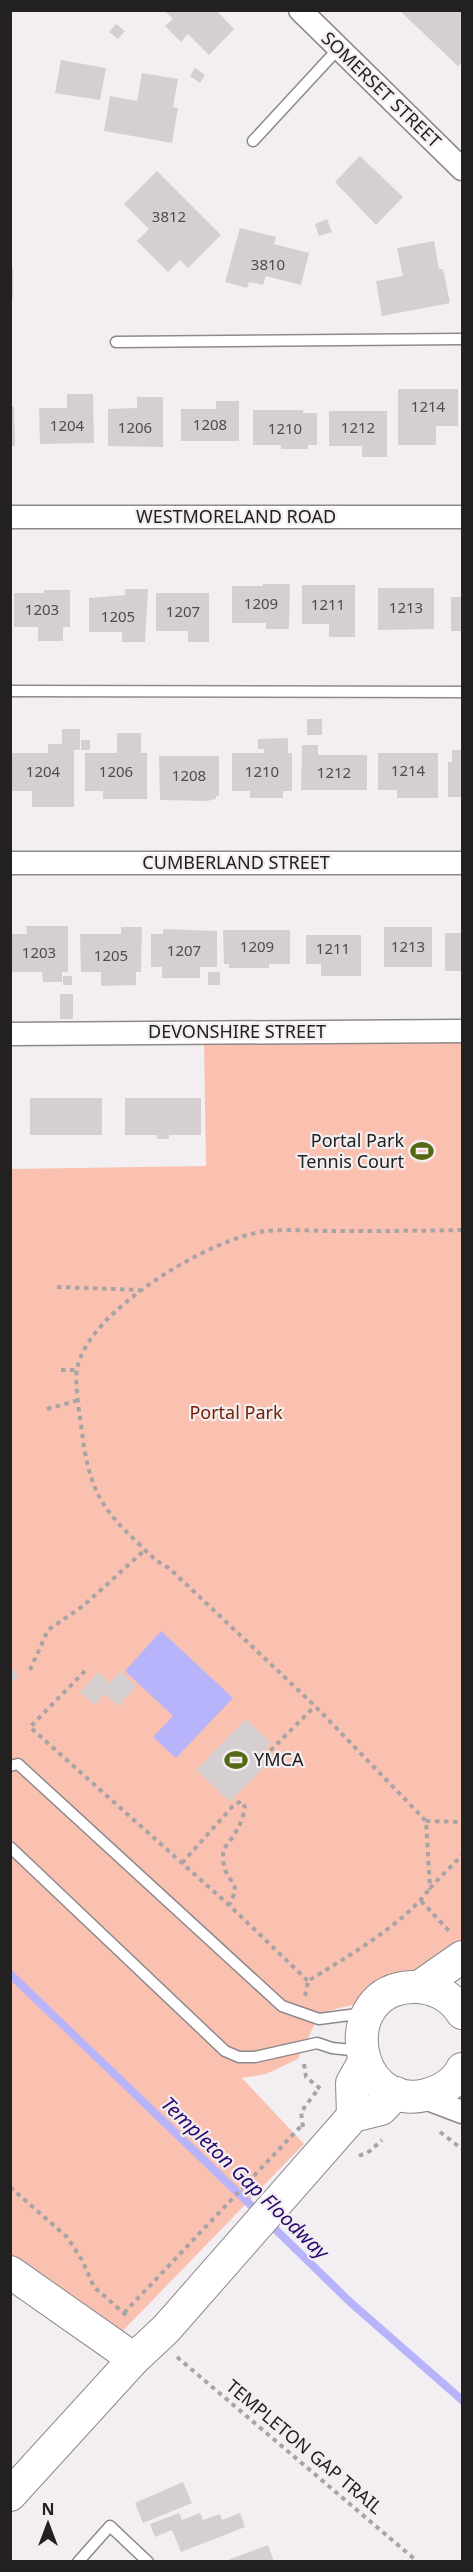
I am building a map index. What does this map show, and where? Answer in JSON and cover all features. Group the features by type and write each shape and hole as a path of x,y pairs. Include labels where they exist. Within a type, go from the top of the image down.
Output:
{"street":[{"name":"SOMERSET STREET","path":"300,10 462,169"},
{"name":"WESTMORELAND ROAD","path":"10,517 462,517"},
{"name":"CUMBERLAND STREET","path":"10,863 462,863"},
{"name":"DEVONSHIRE STREET","path":"10,1034 462,1031"},
{"path":"419,1987 459,1948"},
{"path":"353,2116 352,2083 363,2056 363,2025 369,2013 385,1996 407,1987 436,1990 450,1998 462,2013"},
{"path":"363,2056 372,2075 383,2085 462,2112"},
{"path":"10,2495 134,2359 169,2341 353,2116 381,2109 408,2094 435,2092 449,2085 462,2069"},
{"path":"10,2272 134,2359"}],"lane":[{"path":"253,141 338,49"},
{"path":"116,342 462,339"},
{"path":"10,691 462,692"},
{"path":"10,1767 18,1764 282,2006 319,2019 369,2013"},
{"path":"10,1847 225,2051 239,2057 255,2057 317,2043 363,2056"},
{"path":"78,2562 110,2526 148,2562"}],"path":[{"path":"430,1888 426,1821 315,1707 169,1568 156,1562 111,1518 99,1498 88,1468 76,1370 85,1349 106,1320 141,1290 192,1258 225,1242 268,1231 462,1230"},
{"path":"57,1287 141,1290"},
{"path":"61,1370 76,1370"},
{"path":"47,1409 79,1400"},
{"path":"30,1670 48,1630 83,1606 145,1550"},
{"path":"85,1671 30,1727 229,1905 308,1981"},
{"path":"264,1757 315,1707"},
{"path":"182,1863 232,1807 241,1801 245,1807 243,1819 237,1833 223,1850 224,1869 235,1882 235,1894 229,1905"},
{"path":"426,1821 462,1822"},
{"path":"304,2000 308,1981 359,1950 422,1901 430,1888 462,1856"},
{"path":"422,1901 459,1948"},
{"path":"10,2187 67,2237 82,2260 94,2287 125,2315 303,2124"},
{"name":"TEMPLETON GAP TRAIL","path":"169,2341 418,2562"}],"green space":[{"name":"Portal Park","path":"462,1041 462,1945 356,2004 320,2013 298,2059 266,2074 242,2078 304,2144 112,2342 11,2256 10,1169 206,1166 204,1043"}],"shaded area":[{"path":"161,1631 233,1698 176,1758 153,1737 173,1716 125,1671"}],"building":[{"path":"164,10 216,10 234,29 209,55 188,34 181,42 165,26 173,19"},
{"path":"399,10 462,10 462,62 458,66"},
{"path":"116,24 125,31 118,39 109,32"},
{"path":"61,60 106,68 100,100 55,93"},
{"path":"195,68 205,75 200,83 190,76"},
{"path":"142,73 178,79 173,107 178,108 172,143 104,131 110,96 137,101"},
{"path":"360,156 403,197 376,225 335,182"},
{"path":"157,171 221,235 188,268 180,260 168,272 137,241 149,229 124,204"},
{"path":"327,219 332,232 319,236 315,224"},
{"path":"240,228 276,237 274,244 309,253 301,285 266,276 263,285 249,282 247,288 225,282"},
{"path":"434,241 439,269 443,269 450,303 382,316 376,281 403,276 397,248"},
{"path":"10,268 13,268 13,299 10,299"},
{"path":"398,389 458,389 458,426 436,426 436,445 398,445"},
{"path":"67,394 93,394 94,443 40,444 39,408 67,408"},
{"path":"137,397 163,397 163,447 108,446 108,409 137,408"},
{"path":"216,401 239,401 239,441 181,441 181,409 216,409"},
{"path":"10,407 14,407 15,446 10,446"},
{"path":"253,410 303,410 303,413 317,413 317,445 308,445 308,449 281,449 281,445 253,445"},
{"path":"329,411 387,411 387,457 362,457 362,446 329,446"},
{"path":"263,584 290,584 289,629 266,629 266,623 232,623 232,586 263,586"},
{"path":"302,585 355,585 355,637 329,637 329,624 302,624"},
{"path":"378,588 434,588 434,629 378,630"},
{"path":"125,589 148,589 145,642 122,642 122,632 89,632 89,598 125,595"},
{"path":"44,590 70,590 70,627 63,627 63,641 38,641 38,627 14,627 14,593 44,593"},
{"path":"156,593 209,593 209,642 188,642 188,631 156,631"},
{"path":"451,597 462,597 462,631 451,631"},
{"path":"307,719 322,719 322,735 307,735"},
{"path":"62,729 80,729 80,750 74,750 74,807 32,807 32,791 12,791 12,753 48,753 48,744 62,744"},
{"path":"117,733 141,733 141,753 147,753 147,799 103,799 103,791 85,791 85,753 117,753"},
{"path":"288,738 288,753 292,753 292,791 283,791 283,798 250,798 250,791 232,791 232,753 264,753 264,749 258,749 258,739"},
{"path":"81,740 90,740 90,750 81,750"},
{"path":"302,745 318,745 318,755 367,755 367,790 301,790"},
{"path":"452,750 462,750 462,797 448,797 448,762 452,762"},
{"path":"378,753 438,753 438,798 397,798 397,790 378,790"},
{"path":"159,756 219,756 219,796 207,801 160,800"},
{"path":"26,926 68,926 68,972 62,972 62,982 43,982 42,972 10,972 10,934 27,934"},
{"path":"121,927 142,927 141,972 136,972 136,985 101,986 101,972 81,972 80,934 121,934"},
{"path":"384,927 432,927 432,967 384,967"},
{"path":"163,929 217,931 217,967 200,967 200,978 162,978 162,967 151,967 151,934 163,934"},
{"path":"223,930 290,930 290,964 269,964 269,968 229,968 229,964 224,964"},
{"path":"445,933 462,933 462,971 445,971"},
{"path":"306,935 361,935 361,976 321,976 321,964 306,964"},
{"path":"208,972 220,972 220,985 208,985"},
{"path":"63,976 72,976 72,985 63,985"},
{"path":"60,994 73,994 73,1019 60,1019"},
{"path":"30,1098 102,1098 102,1135 30,1135"},
{"path":"125,1098 201,1098 201,1135 169,1135 169,1139 157,1139 157,1135 125,1135"},
{"path":"10,1667 19,1675 10,1684"},
{"path":"120,1671 136,1686 118,1706 104,1694 95,1705 80,1692 98,1672 110,1683"},
{"name":"YMCA","path":"246,1719 271,1743 261,1754 269,1762 230,1802 196,1770"},
{"path":"183,2482 192,2503 143,2523 135,2503"},
{"path":"179,2513 182,2520 200,2513 203,2520 220,2514 222,2520 240,2513 245,2527 181,2552 172,2530 155,2537 150,2524"},
{"path":"268,2545 274,2562 225,2562 225,2561"}],"waterway":[{"name":"Templeton Gap Floodway","path":"10,1974 259,2213"},
{"name":"Templeton Gap Floodway","path":"268,2222 350,2302 462,2400"}],"place":[{"name":"Portal Park Tennis Court","path":"422,1151"},
{"name":"YMCA","path":"236,1760"}]}
